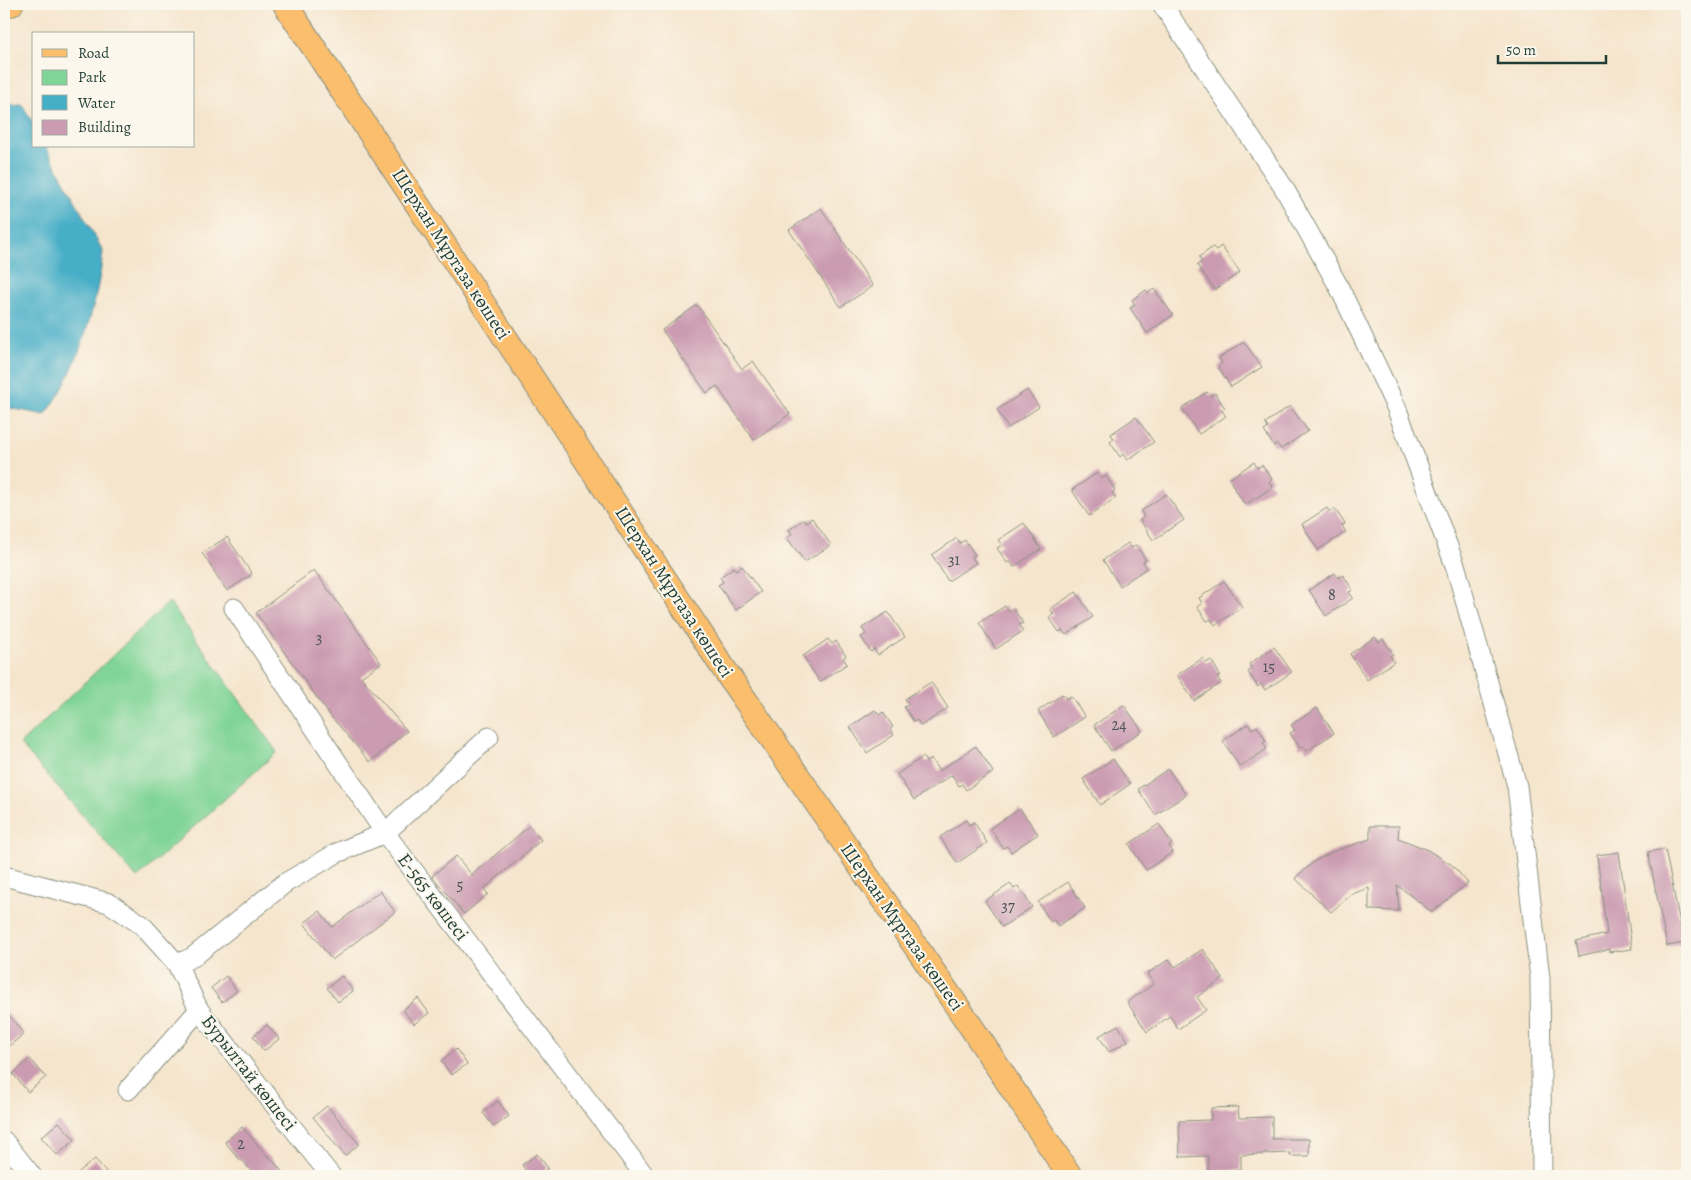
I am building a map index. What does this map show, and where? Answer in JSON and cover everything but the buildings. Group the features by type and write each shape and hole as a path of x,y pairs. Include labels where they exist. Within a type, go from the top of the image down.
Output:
{"main road":[{"path":"4,5 11,4"},
{"name":"Шерхан Мұртаза көшесі","path":"285,4 730,678 970,1025 1070,1176"}],"street":[{"path":"1162,4 1284,188 1339,287 1396,407 1456,568 1518,786 1540,978 1542,1176"},
{"name":"Е-565 көшесі","path":"234,608 385,833 645,1176"},
{"path":"177,964 194,957 285,883 337,853 385,833 489,737"},
{"name":"Бурылтай көшесі","path":"4,876 109,904 142,925 177,964 199,1010 331,1176"},
{"path":"128,1090 199,1010"},
{"path":"4,1141 29,1175"}],"green space":[{"path":"169,602 277,752 137,878 20,744"}],"water":[{"path":"22,104 32,122 32,148 46,148 103,251 97,292 76,360 67,381 45,415 4,407 4,105"}]}
